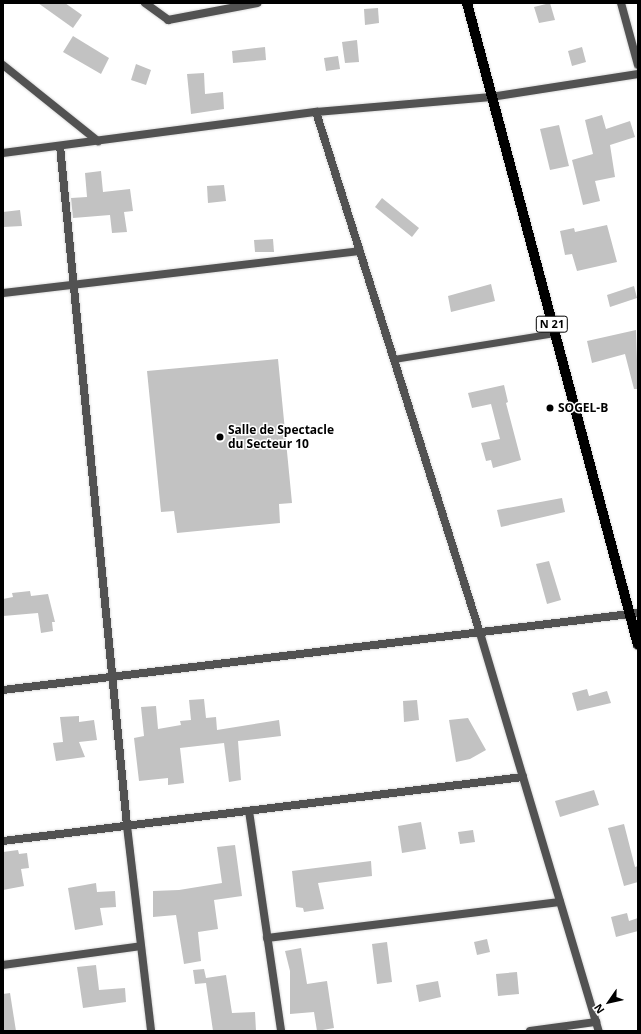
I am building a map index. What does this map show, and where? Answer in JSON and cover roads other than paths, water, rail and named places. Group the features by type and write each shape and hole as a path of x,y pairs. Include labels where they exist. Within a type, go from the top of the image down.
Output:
{"main road":[{"name":"N 21","path":"467,3 554,333 634,614 638,645"}],"street":[{"path":"145,3 168,20 257,3"},
{"path":"621,3 638,65"},
{"path":"3,64 98,141"},
{"path":"3,153 316,112 491,97 638,74"},
{"path":"316,112 480,633 599,1031"},
{"path":"60,146 127,826 151,1031"},
{"path":"3,293 360,251"},
{"path":"3,690 634,614"},
{"path":"3,841 523,777"},
{"path":"249,811 281,1031"},
{"path":"267,938 560,902"},
{"path":"3,965 141,946"},
{"path":"530,1031 596,1022"}],"lane":[{"path":"394,360 554,333"}],"place":[{"name":"SOGEL-B","path":"550,408"},
{"name":"Salle de Spectacle du Secteur 10","path":"220,437"}]}
